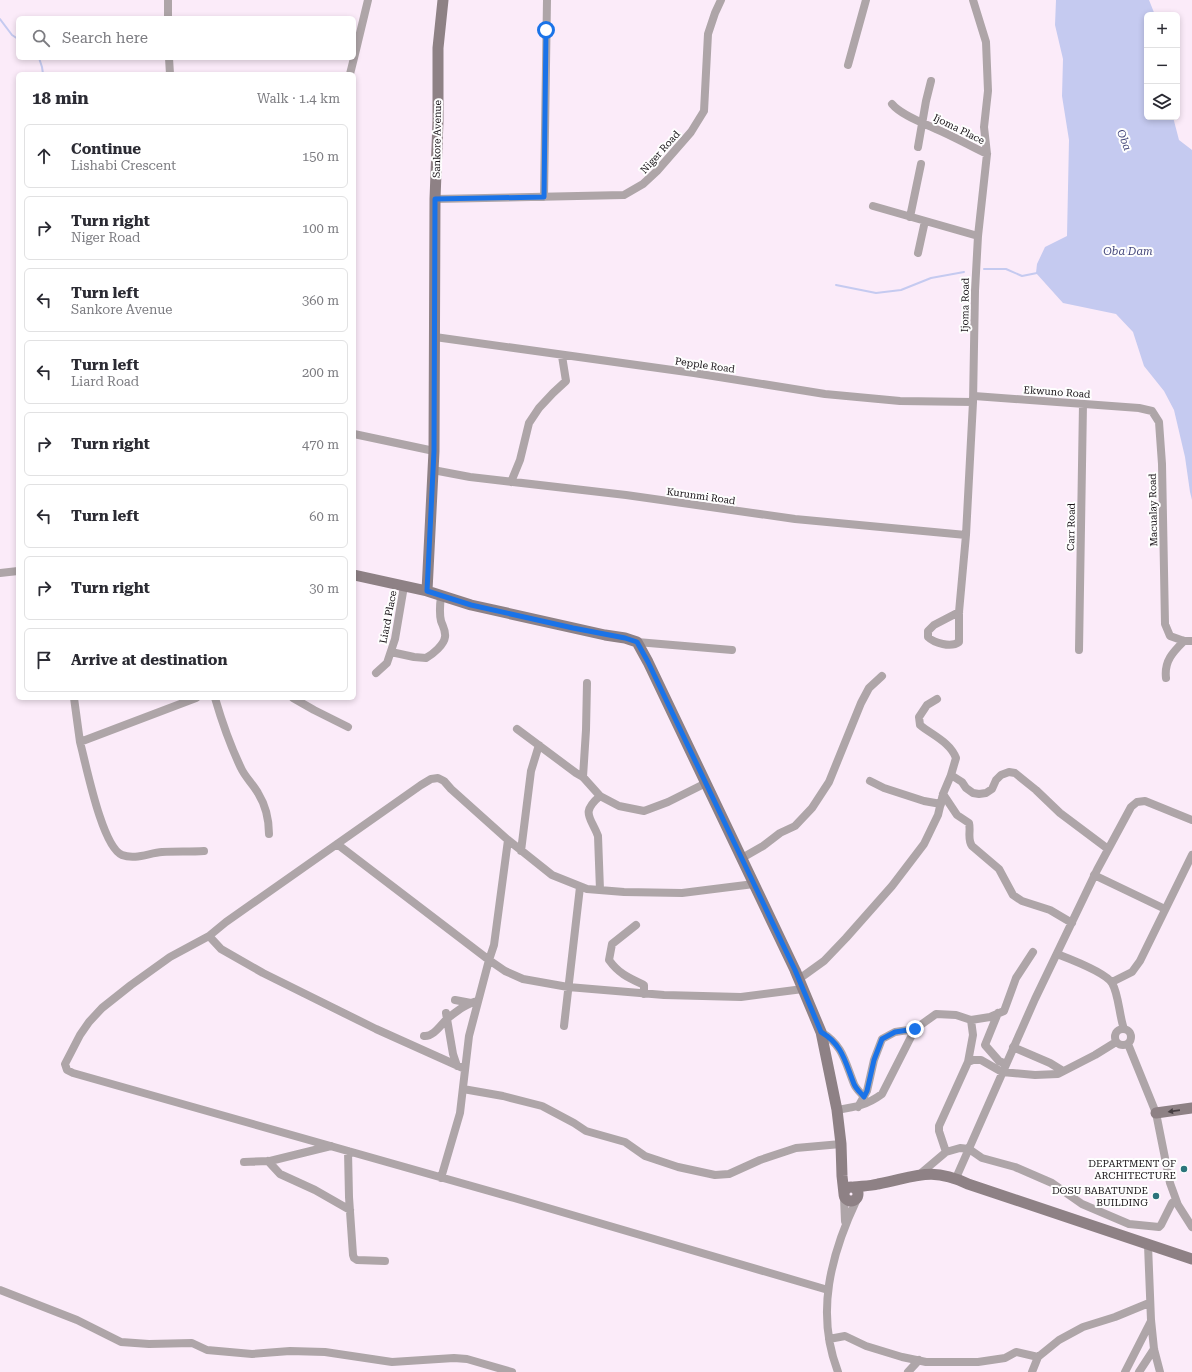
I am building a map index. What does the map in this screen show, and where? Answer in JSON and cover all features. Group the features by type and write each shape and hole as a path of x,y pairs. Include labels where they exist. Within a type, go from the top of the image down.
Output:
{"street":[{"path":"168,0 168,16"},
{"path":"356,50 368,0"},
{"name":"Sankore Avenue","path":"427,591 434,451 435,199 438,121 438,48 443,0"},
{"path":"544,197 547,0"},
{"name":"Niger Road","path":"435,199 624,195 643,184 657,171 691,132 704,111 708,34 721,0"},
{"path":"848,65 866,0"},
{"name":"Ijoma Road","path":"959,612 934,625 928,631 928,637 931,640 947,644 956,645 959,642 959,612 966,535 974,399 975,291 978,236 987,154 984,127 988,91 986,42 973,0"},
{"path":"169,60 170,72"},
{"path":"350,72 354,60"},
{"name":"Ijoma Place","path":"918,147 931,81"},
{"name":"Ijoma Place","path":"892,104 902,112 922,123 987,154"},
{"path":"910,217 921,164"},
{"path":"873,206 978,236"},
{"path":"918,253 925,221"},
{"name":"Pepple Road","path":"434,337 562,356 694,373 825,394 900,400 974,399"},
{"path":"511,482 520,460 529,423 553,393 566,381 562,356"},
{"name":"Ekwuno Road","path":"974,399 1139,408"},
{"name":"Carr Road","path":"1079,650 1083,404"},
{"name":"Macualay Road","path":"1139,408 1152,411 1159,422 1162,464 1165,624 1170,636 1188,641"},
{"path":"356,434 434,451"},
{"name":"Kurunmi Road","path":"433,470 511,482 626,495 795,519 966,535"},
{"path":"0,573 16,571"},
{"path":"356,575 427,591 485,608 637,642 732,650"},
{"name":"Liard Place","path":"376,673 387,663 391,652 395,639 404,586"},
{"name":"Liard Place","path":"391,652 426,658 438,649 445,638 440,614 441,596"},
{"path":"1166,678 1167,662 1172,652 1188,641"},
{"path":"637,642 742,858 801,984 821,1032 837,1110 842,1167 851,1193 845,1224 828,1283 827,1309 829,1339 838,1372"},
{"path":"742,858 780,833 795,826 812,808 829,782 861,703 869,688 882,676"},
{"path":"583,777 587,683"},
{"path":"337,844 489,960 506,971 523,979 568,987 644,994 741,997 801,984 824,961 892,886 924,844 938,815 943,794 951,776 956,758 951,749 920,725 918,717 927,705 937,699"},
{"path":"74,700 80,742 103,826 112,845 122,855 138,857 161,852 204,852"},
{"path":"80,742 191,700"},
{"path":"216,700 221,720 242,769 266,809 269,834"},
{"path":"296,700 348,727"},
{"path":"517,729 583,777 600,796 619,806 644,811 668,802 706,783"},
{"path":"522,851 531,771 538,745"},
{"path":"951,776 962,782 966,788 973,793 979,794 986,793 992,789 996,780 1001,776 1009,772 1015,773 1036,790 1060,813 1108,849"},
{"path":"754,884 682,893 624,892 580,887 552,875 508,840 444,781 438,778 431,779 337,844 209,936 170,957 131,985 102,1008 89,1022 80,1035 65,1064 67,1070 73,1073 522,1200 828,1290"},
{"path":"870,781 884,788 924,801 941,804"},
{"path":"943,794 957,815 969,823 969,842 999,869 1014,895 1022,901 1050,910 1072,923"},
{"path":"600,796 592,802 588,814 589,820 598,836 600,890"},
{"path":"956,1178 1034,999 1094,875 1131,807 1137,802 1145,801 1192,820"},
{"path":"441,1178 460,1113 463,1089 461,1067 469,1036 475,1002 494,945 508,840"},
{"path":"1112,982 1132,972 1140,961 1192,855"},
{"path":"1094,875 1165,908"},
{"path":"564,1026 580,887"},
{"path":"636,925 612,944 609,960 616,970 628,978 644,984 644,994"},
{"path":"209,936 221,949 262,973 376,1029 461,1067"},
{"path":"858,1107 868,1086 874,1060 882,1039 895,1032 915,1029 936,1014 956,1015 971,1020 990,1017 1004,1011 1016,978 1033,952"},
{"path":"1057,954 1083,964 1103,975 1112,982 1116,992 1124,1029 1131,1037 1128,1044 1156,1113 1170,1184 1176,1200 1192,1227"},
{"path":"455,1000 475,1002"},
{"path":"424,1036 426,1037 434,1032 446,1016 475,1002"},
{"path":"998,1014 984,1045 999,1061 1006,1064"},
{"path":"446,1016 453,1054 461,1067"},
{"path":"946,1152 939,1131 939,1126 968,1062 973,1035 971,1020"},
{"path":"837,1110 858,1107 873,1101 882,1094 915,1029"},
{"path":"1124,1029 1116,1032 1114,1037 1116,1042 1122,1046 1128,1044"},
{"path":"821,1032 830,1037 842,1052 855,1086 864,1097"},
{"path":"968,1062 980,1060 1002,1072 1035,1075 1058,1074 1095,1055 1116,1042"},
{"path":"1014,1047 1050,1063 1063,1071"},
{"path":"463,1089 510,1097 542,1106 586,1131 625,1142 645,1156 678,1167 714,1175 729,1174 760,1160 796,1148 841,1144"},
{"path":"1156,1113 1192,1108"},
{"path":"244,1162 268,1161 332,1146"},
{"path":"920,1174 932,1162 946,1152 960,1148 969,1149 982,1158 1015,1167 1052,1183 1082,1204 1129,1224 1161,1226 1167,1211 1176,1200"},
{"path":"348,1151 350,1210 354,1258 357,1260 384,1261"},
{"path":"268,1161 280,1174 315,1190 350,1210"},
{"path":"851,1193 877,1184 920,1174 933,1174 956,1178 1192,1259"},
{"path":"845,1224 851,1193"},
{"path":"1148,1245 1149,1303 1154,1349 1160,1372"},
{"path":"0,1290 77,1320 120,1342 149,1344 192,1343 207,1350 252,1354 290,1351 325,1352 392,1362 454,1358 467,1359 490,1369 512,1372"},
{"path":"1032,1372 1038,1357 1059,1340 1083,1326 1115,1317 1149,1303"},
{"path":"1126,1372 1151,1320"},
{"path":"829,1339 845,1336 866,1346 902,1357 926,1362 978,1362 1005,1358 1016,1352 1038,1357"},
{"path":"1140,1372 1154,1349"},
{"path":"908,1372 919,1360"}],"water":[{"name":"Oba Dam","path":"1056,0 1149,0 1154,12 1144,12 1144,120 1174,120 1179,140 1192,150 1192,500 1185,457 1174,410 1164,391 1144,366 1133,332 1116,314 1063,303 1036,273 1037,264 1045,247 1067,236 1069,140 1062,96 1063,59 1055,25"}],"waterway":[{"path":"0,19 12,35 16,38"},
{"path":"40,60 43,72"},
{"path":"984,269 1006,269 1022,276 1037,273"},
{"path":"836,285 876,293 901,290 931,278 964,272"}],"place":[{"name":"DEPARTMENT OF ARCHITECTURE","path":"1184,1169"},
{"name":"DOSU BABATUNDE BUILDING","path":"1156,1196"}],"route":[{"path":"546,30 544,197 435,199 434,451 427,591 471,605 605,635 625,638 637,642 648,662 795,970 821,1032 830,1037 842,1052 855,1086 864,1097 870,1081 874,1060 882,1039 895,1032 915,1029"}],"water label":[{"name":"Oba","path":"1124,140"}]}
